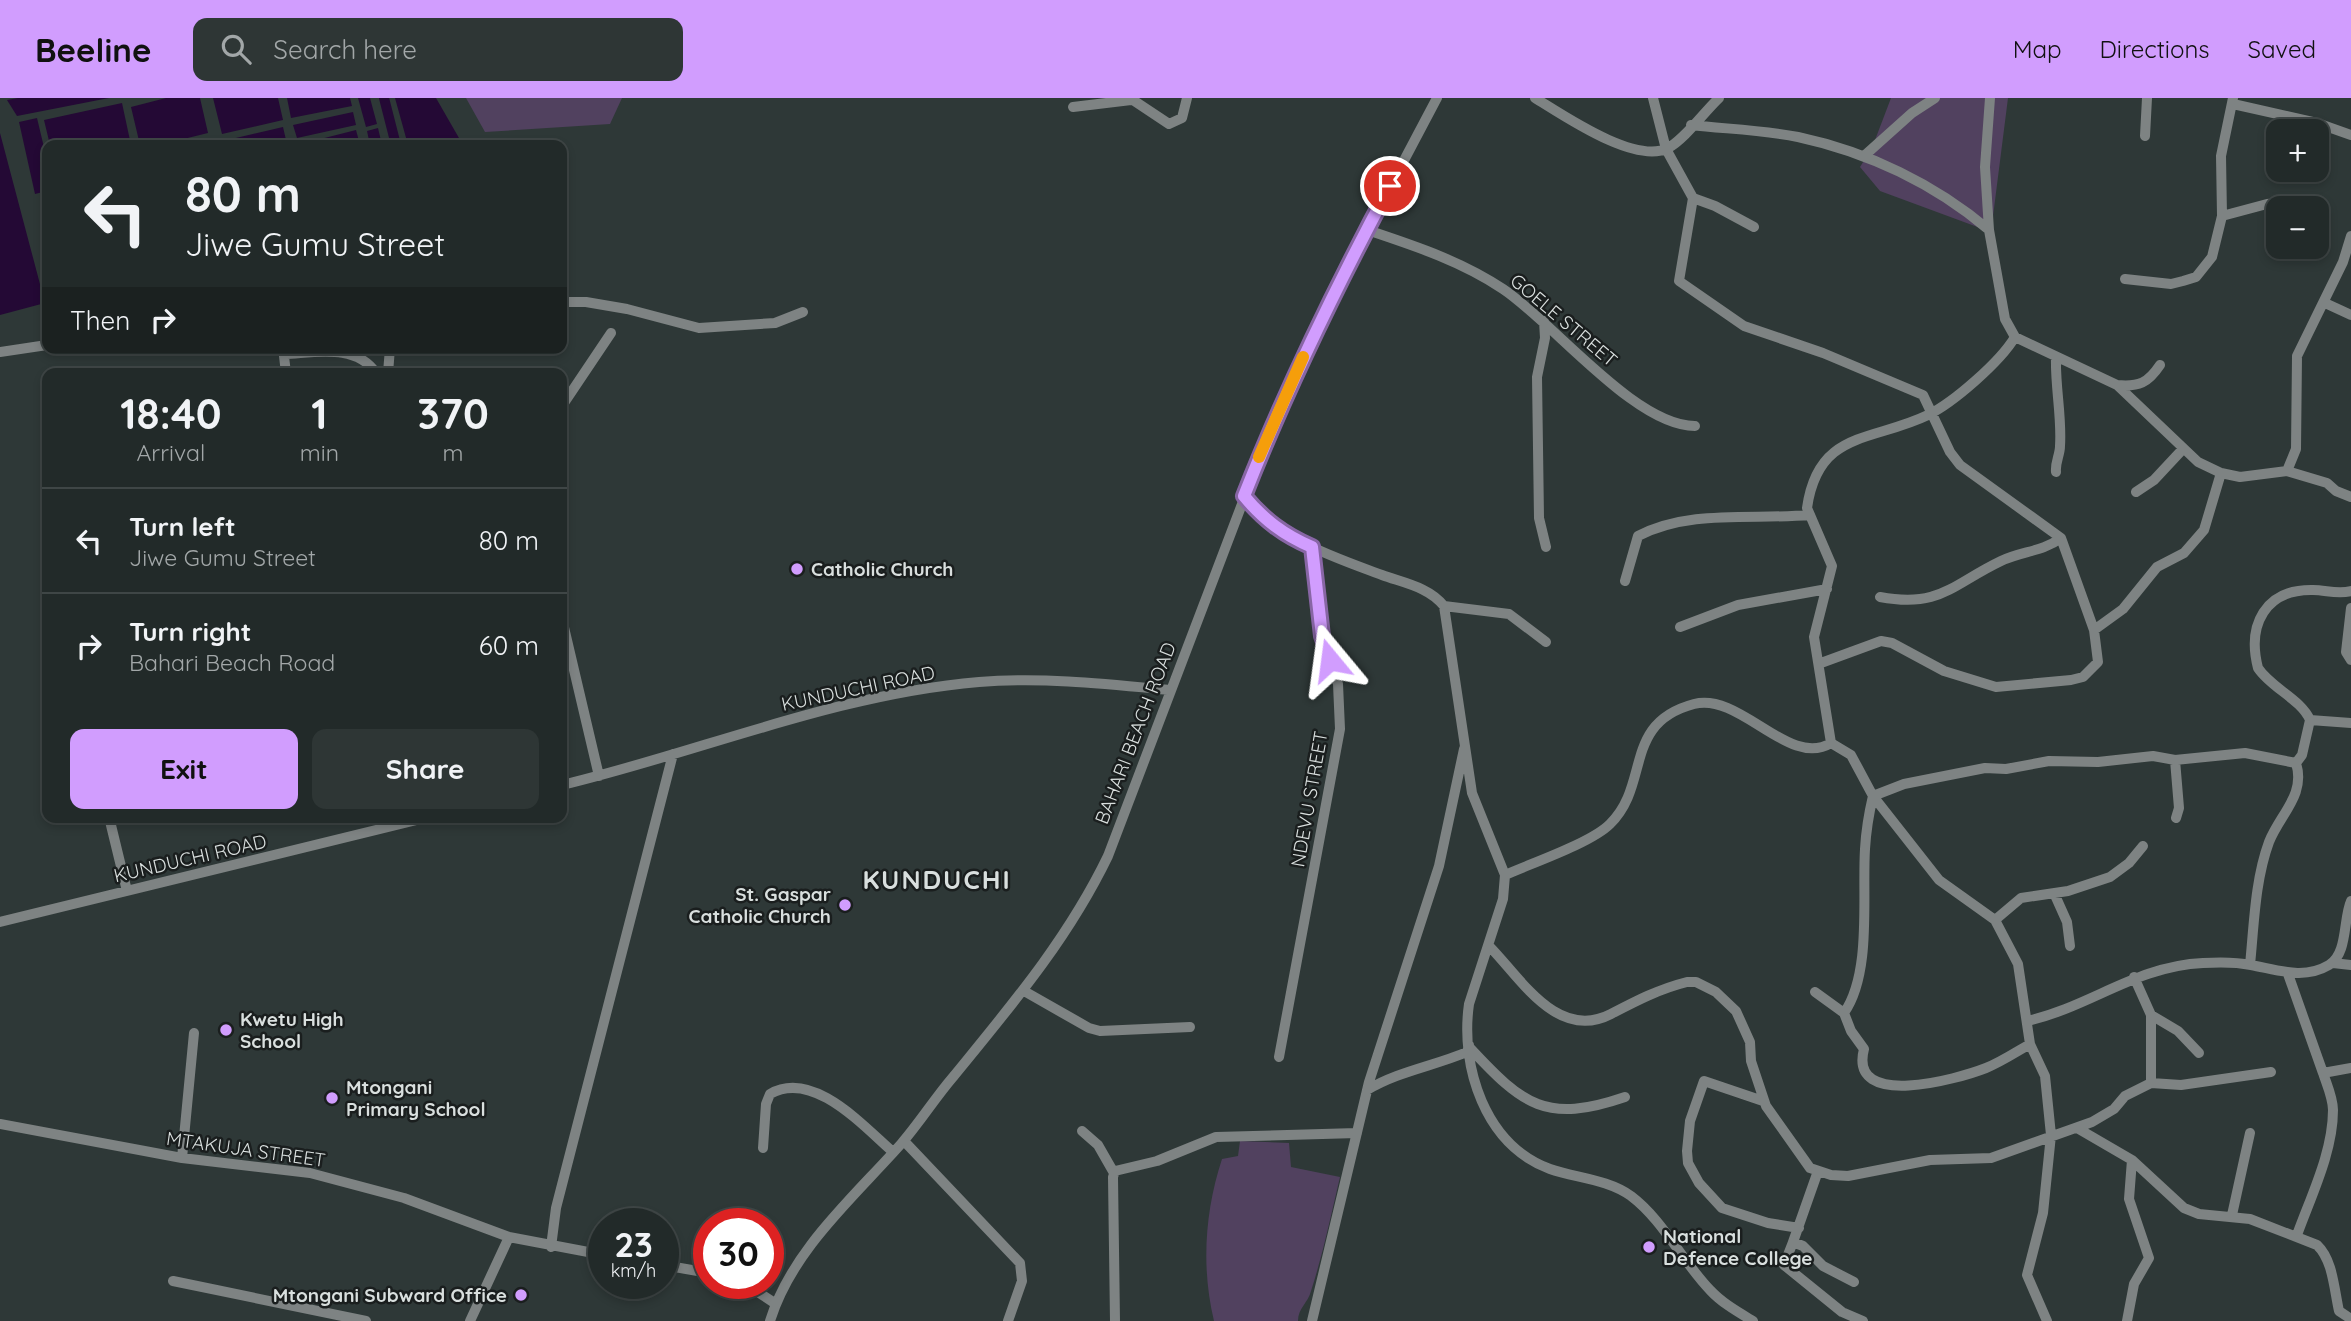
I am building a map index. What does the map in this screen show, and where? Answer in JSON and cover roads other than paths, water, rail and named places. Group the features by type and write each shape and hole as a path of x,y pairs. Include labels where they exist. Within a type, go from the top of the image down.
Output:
{"street":[{"path":"1073,107 1130,99 1169,124 1182,118 1187,98"},
{"name":"BAHARI BEACH ROAD","path":"771,1321 776,1304 800,1257 904,1140 1024,991 1070,928 1088,897 1108,856 1274,420 1367,230 1437,98"},
{"path":"1535,98 1600,137 1638,149 1666,149 1718,98"},
{"path":"1653,98 1666,149 1693,198 1678,271 1679,281 1744,326 1823,353 1923,395 1930,414 1960,465 2061,538 2094,631 2097,667 2083,677 2071,680 1996,687 1944,671 1892,643 1881,641 1821,663"},
{"path":"1864,156 1912,113 1935,98"},
{"path":"1990,98 1985,167 1989,230 2005,318 2015,337 2117,385 2159,421 2182,450 2221,473 2240,477 2287,471 2327,483 2336,491 2351,497"},
{"path":"2145,136 2147,98"},
{"path":"2125,279 2171,284 2196,277 2212,257 2222,216 2220,169 2233,101 2351,135"},
{"path":"1691,125 1799,137 1864,156 1945,195 1989,230"},
{"path":"1693,198 1715,206 1754,227"},
{"path":"2222,216 2266,204"},
{"name":"GOELE STREET","path":"1367,230 1466,266 1544,321 1621,392 1653,412 1695,426"},
{"path":"2287,471 2296,449 2298,356 2325,303 2351,236"},
{"path":"567,302 586,302 628,309 699,328 775,323 803,312"},
{"path":"2325,303 2351,315"},
{"path":"1544,321 1545,334 1537,377 1539,517 1546,547"},
{"path":"567,399 611,333"},
{"path":"1831,743 1821,663 1814,636 1827,589 1831,559 1810,514 1808,500 1818,472 1839,447 1930,414 1998,360 2015,337"},
{"path":"0,352 42,346"},
{"path":"349,354 365,361 371,368"},
{"path":"2056,357 2055,386 2060,448 2055,463 2056,472"},
{"path":"2117,385 2140,385 2160,365"},
{"path":"2136,492 2154,480 2182,450"},
{"path":"2094,631 2123,609 2157,567 2184,553 2204,530 2221,473"},
{"path":"1244,496 1259,515 1284,534 1428,591 1444,606 1509,614 1546,642"},
{"path":"1625,581 1638,536 1658,526 1673,521 1710,518 1770,518 1810,514"},
{"path":"1880,597 1905,602 1927,601 2001,561 2045,550 2061,538"},
{"name":"NDEVU STREET","path":"1279,1057 1340,729 1338,684 1322,636 1312,547"},
{"path":"1680,627 1738,605 1827,589"},
{"path":"2250,965 2259,888 2269,841 2299,788 2297,763 2302,755 2310,720 2305,711 2277,690 2258,668 2258,619 2262,609 2298,591 2351,591"},
{"path":"1444,606 1472,793 1505,875 1503,900 1469,1004 1469,1045 1483,1107 1508,1142 1537,1164 1605,1184 1632,1196 1650,1214 1711,1292 1753,1321"},
{"path":"2351,608 2346,652 2351,660"},
{"path":"567,640 599,776"},
{"name":"KUNDUCHI ROAD","path":"567,784 818,712 979,682 1059,680 1170,690"},
{"path":"1505,875 1608,826 1627,801 1649,732 1663,718 1694,704 1723,706 1794,744 1820,749 1831,743"},
{"path":"2310,720 2351,723"},
{"path":"1312,1321 1367,1090 1439,866 1466,740"},
{"path":"1831,743 1851,755 1873,796 1939,880 1995,920 2018,964 2030,1044 2045,1076 2051,1135 2043,1213 2027,1275 2047,1321"},
{"path":"1873,796 1904,784 1985,768 2006,769 2049,761 2098,762 2153,756 2175,760 2245,753 2297,763"},
{"path":"551,1247 559,1196 673,754"},
{"path":"2175,760 2179,808 2176,818"},
{"path":"1844,1013 1850,1004 1857,978 1864,934 1866,834 1873,796"},
{"path":"110,823 127,891"},
{"name":"KUNDUCHI ROAD","path":"0,922 405,823"},
{"path":"1995,920 2021,898 2090,885 2110,877 2129,863 2143,846"},
{"path":"2054,892 2067,922 2070,946"},
{"path":"2333,963 2340,949 2351,901"},
{"path":"1489,946 1516,973 1535,999 1572,1020 1610,1015 1633,1000 1687,982 1696,982 1716,992 1736,1011 1745,1028 1763,1101 1810,1168 1818,1171 1848,1175 1930,1160 1991,1158 2034,1145 2051,1135 2092,1122 2114,1109 2125,1096 2151,1083 2181,1085 2271,1072"},
{"path":"2027,1021 2070,1009 2134,977 2169,966 2204,963 2250,965 2288,974 2315,971 2333,963 2351,965"},
{"path":"2288,974 2334,1107 2320,1170 2297,1235"},
{"path":"2134,977 2151,1015 2151,1083"},
{"path":"1024,991 1088,1028 1100,1031 1190,1027"},
{"path":"1815,992 1844,1013 1851,1031 1864,1049 1861,1059 1864,1074 1876,1084 1917,1086 1986,1068 2030,1044"},
{"path":"2151,1015 2178,1031 2199,1053"},
{"path":"182,1158 194,1033"},
{"path":"1367,1090 1394,1075 1453,1059 1467,1052 1469,1045"},
{"path":"1469,1045 1498,1079 1514,1093 1533,1102 1572,1111 1587,1110 1625,1097"},
{"path":"2323,1073 2351,1068"},
{"path":"1763,1101 1704,1081 1690,1121 1688,1163 1699,1183 1723,1208 1768,1223 1800,1228"},
{"path":"763,1148 765,1104 770,1094 779,1089 799,1087 810,1090 846,1112 893,1152"},
{"name":"MTAKUJA STREET","path":"0,1124 182,1158 310,1173 404,1198 509,1237 588,1253"},
{"path":"2077,1128 2132,1160 2184,1208 2199,1214 2232,1215 2297,1235 2322,1250 2332,1275 2339,1311 2351,1319"},
{"path":"1082,1131 1098,1145 1114,1172 1115,1321"},
{"path":"1114,1172 1119,1168 1157,1161 1216,1137 1357,1133"},
{"path":"2232,1215 2250,1133"},
{"path":"904,1140 1020,1263 1022,1281 1008,1321"},
{"path":"2127,1321 2134,1284 2149,1258 2129,1199 2132,1160"},
{"path":"1818,1171 1800,1228 1784,1265 1842,1312 1863,1321"},
{"path":"470,1321 509,1237"},
{"path":"1793,1242 1803,1246 1823,1266 1854,1282"},
{"path":"173,1281 366,1321"},
{"path":"768,1299 776,1304"}],"waterway":[{"path":"384,98 395,140"}],"place":[{"name":"Catholic Church","path":"797,569"},
{"name":"St. Gaspar Catholic Church","path":"845,905"},
{"name":"Kwetu High School","path":"226,1030"},
{"name":"Mtongani Primary School","path":"332,1098"},
{"name":"National Defence College","path":"1649,1247"},
{"name":"Mtongani Subward Office","path":"521,1295"}],"district":[{"name":"KUNDUCHI","path":"937,879"}]}
